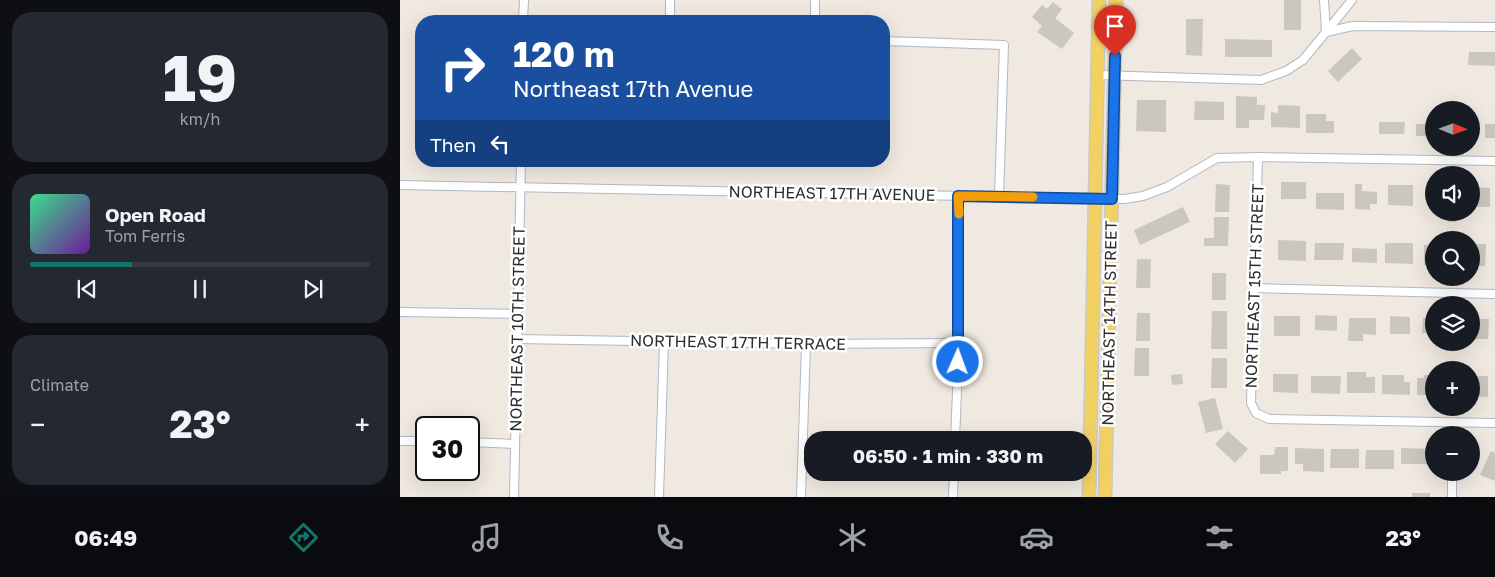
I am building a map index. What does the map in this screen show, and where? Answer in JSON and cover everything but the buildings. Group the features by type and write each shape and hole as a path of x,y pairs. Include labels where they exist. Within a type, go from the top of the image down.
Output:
{"main road":[{"name":"NORTHEAST 14TH STREET","path":"1089,497 1099,0"},
{"name":"NORTHEAST 14TH STREET","path":"1105,497 1116,0"}],"street":[{"path":"523,15 524,0"},
{"path":"670,0 670,15"},
{"path":"815,0 815,15"},
{"path":"1324,0 1326,32"},
{"path":"1098,74 1261,80 1286,71 1303,60 1352,0"},
{"path":"1326,32 1353,26 1495,27"},
{"path":"890,41 1004,45 999,196"},
{"name":"NORTHEAST 15TH STREET","path":"1258,157 1251,403 1256,413 1270,419 1453,423"},
{"name":"NORTHEAST 17TH AVENUE","path":"400,185 1112,199 1136,198 1151,194 1167,187 1217,158 1495,161"},
{"name":"NORTHEAST 10TH STREET","path":"514,497 521,167"},
{"path":"955,431 959,343 958,196"},
{"path":"1254,288 1495,294"},
{"path":"400,312 518,314"},
{"name":"NORTHEAST 17TH TERRACE","path":"518,339 806,344 959,343"},
{"path":"659,497 664,341"},
{"path":"801,497 806,344"},
{"path":"1453,423 1495,423"},
{"path":"400,441 415,441"},
{"path":"480,442 514,444"},
{"path":"953,497 954,481"},
{"path":"1452,481 1452,497"}],"slow traffic":[{"path":"959,214 958,196 1033,197"}],"route":[{"path":"958,362 958,196 1112,199 1115,56"}]}
